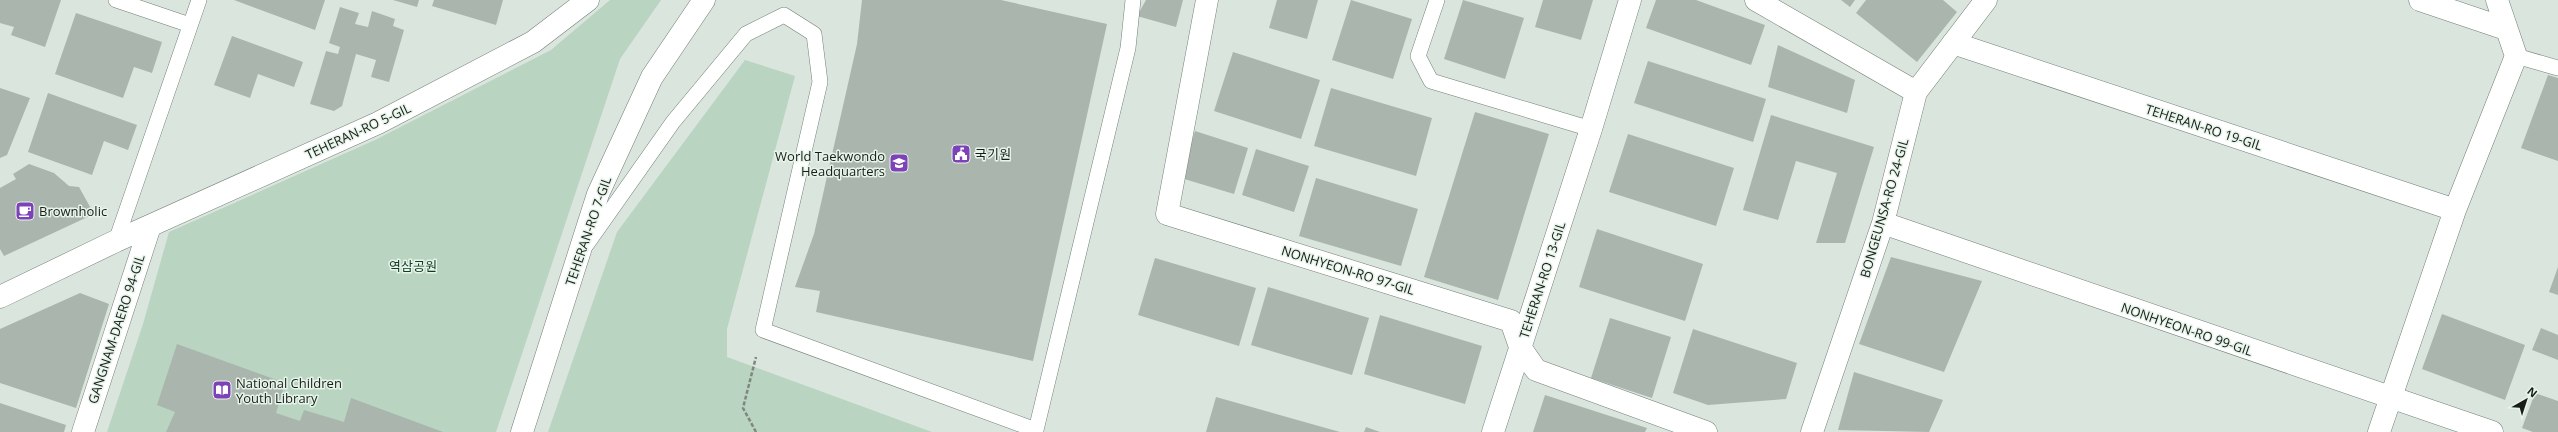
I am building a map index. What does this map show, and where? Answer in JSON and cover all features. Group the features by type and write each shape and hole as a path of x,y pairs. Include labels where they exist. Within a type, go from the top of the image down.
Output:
{"street":[{"name":"TEHERAN-RO 5-GIL","path":"0,297 116,241 378,123 533,42 588,0"},
{"name":"TEHERAN-RO 7-GIL","path":"522,432 598,194 652,77 704,0"},
{"name":"NONHYEON-RO 97-GIL","path":"1207,0 1167,214 1512,321 1520,347 1536,370 1706,432"},
{"name":"TEHERAN-RO 13-GIL","path":"1493,432 1591,129 1630,0"},
{"path":"1756,0 1916,92"},
{"name":"BONGEUNSA-RO 24-GIL","path":"1812,432 1883,223 1916,92 1986,0"},
{"path":"2420,0 2506,29"},
{"path":"2379,432 2455,210 2516,56 2497,0"},
{"name":"TEHERAN-RO 19-GIL","path":"1953,44 2455,210"},
{"name":"NONHYEON-RO 99-GIL","path":"1883,223 2391,399 2492,432"},
{"name":"GANGNAM-DAERO 94-GIL","path":"83,432 150,226"}],"lane":[{"path":"116,0 190,25"},
{"path":"116,241 199,0"},
{"path":"578,256 673,122 746,34 784,15 814,34 820,82 763,330 1036,430 1128,48 1133,0"},
{"path":"1437,0 1418,56 1431,81 1591,129"},
{"path":"2516,56 2558,68"}],"path":[{"path":"756,432 743,408 763,330"}],"green space":[{"name":"역삼공원","path":"610,0 661,0 620,59 496,432 107,432 143,324 169,232 375,140 551,50"},
{"path":"745,60 795,76 727,329 727,357 932,432 548,432 617,232"}],"building":[{"path":"0,0 61,0 45,47 11,35 14,27 0,23"},
{"path":"234,0 325,0 315,30"},
{"path":"393,0 419,0 417,7"},
{"path":"434,0 503,0 496,25 432,6"},
{"path":"862,0 1001,0 1107,24 1033,361 816,312 820,291 795,287 814,234 857,44"},
{"path":"1146,0 1183,0 1176,27 1137,16"},
{"path":"1277,0 1318,0 1307,39 1269,28"},
{"path":"1351,0 1412,19 1393,79 1332,60"},
{"path":"1463,0 1524,18 1505,79 1444,59"},
{"path":"1543,0 1593,0 1581,40 1535,27"},
{"path":"1656,0 1696,0 1765,25 1751,65 1646,28"},
{"path":"1841,0 1855,0 1850,7"},
{"path":"1866,0 1943,0 1957,12 1917,62 1856,13"},
{"path":"340,7 359,13 355,24 368,27 372,11 395,19 393,26 404,30 389,82 371,77 376,60 356,54 342,106 334,111 310,104 326,51 338,54 340,47 329,43"},
{"path":"76,13 162,42 152,73 134,67 123,98 55,74"},
{"path":"232,36 303,62 294,87 258,74 250,98 214,85"},
{"path":"1778,45 1855,80 1847,113 1768,87"},
{"path":"1233,52 1320,80 1301,139 1214,111"},
{"path":"1648,61 1766,99 1753,142 1634,103"},
{"path":"2548,75 2558,78 2558,161 2521,148"},
{"path":"0,88 30,98 7,155 0,158"},
{"path":"1331,88 1432,118 1416,176 1314,146"},
{"path":"48,93 137,125 128,150 104,141 92,175 28,152"},
{"path":"1475,112 1549,134 1498,300 1424,277"},
{"path":"1771,115 1874,147 1845,243 1816,243 1837,173 1796,161 1778,220 1743,210"},
{"path":"1195,131 1248,148 1234,194 1181,178"},
{"path":"1628,134 1734,168 1716,226 1609,192"},
{"path":"1256,149 1309,166 1294,212 1242,195"},
{"path":"29,164 54,173 69,186 79,187 94,214 4,256 0,249 0,188 16,179 13,174"},
{"path":"1316,178 1418,209 1401,266 1299,236"},
{"path":"1597,229 1703,264 1685,321 1579,287"},
{"path":"1891,257 1982,281 1944,372 1859,344"},
{"path":"1155,258 1256,288 1239,346 1138,315"},
{"path":"2558,267 2558,295 2549,292"},
{"path":"1268,287 1369,318 1352,375 1251,345"},
{"path":"80,293 109,304 76,408 0,383 0,329"},
{"path":"2442,314 2525,345 2505,400 2422,369"},
{"path":"1380,315 1482,346 1465,404 1364,374"},
{"path":"1610,318 1671,337 1652,398 1591,378"},
{"path":"2541,328 2558,335 2558,360 2532,350"},
{"path":"1693,329 1797,363 1786,399 1708,405 1673,393"},
{"name":"National Children Youth Library","path":"177,344 285,383 276,413 300,421 304,410 344,422 351,398 443,432 166,432 175,412 157,405"},
{"path":"1854,372 1943,400 1929,432 1838,430"},
{"path":"2535,393 2558,401 2558,432 2533,432 2522,428"},
{"path":"1545,395 1647,428 1645,432 1533,432"},
{"path":"1216,397 1340,432 1206,432"},
{"path":"0,403 66,425 64,432 0,432"},
{"path":"1366,427 1380,432 1364,432"}],"place":[{"name":"국기원","path":"961,154"},
{"name":"World Taekwondo Headquarters","path":"899,163"},
{"name":"Brownholic","path":"25,211"},
{"name":"National Children Youth Library","path":"222,390"}]}
